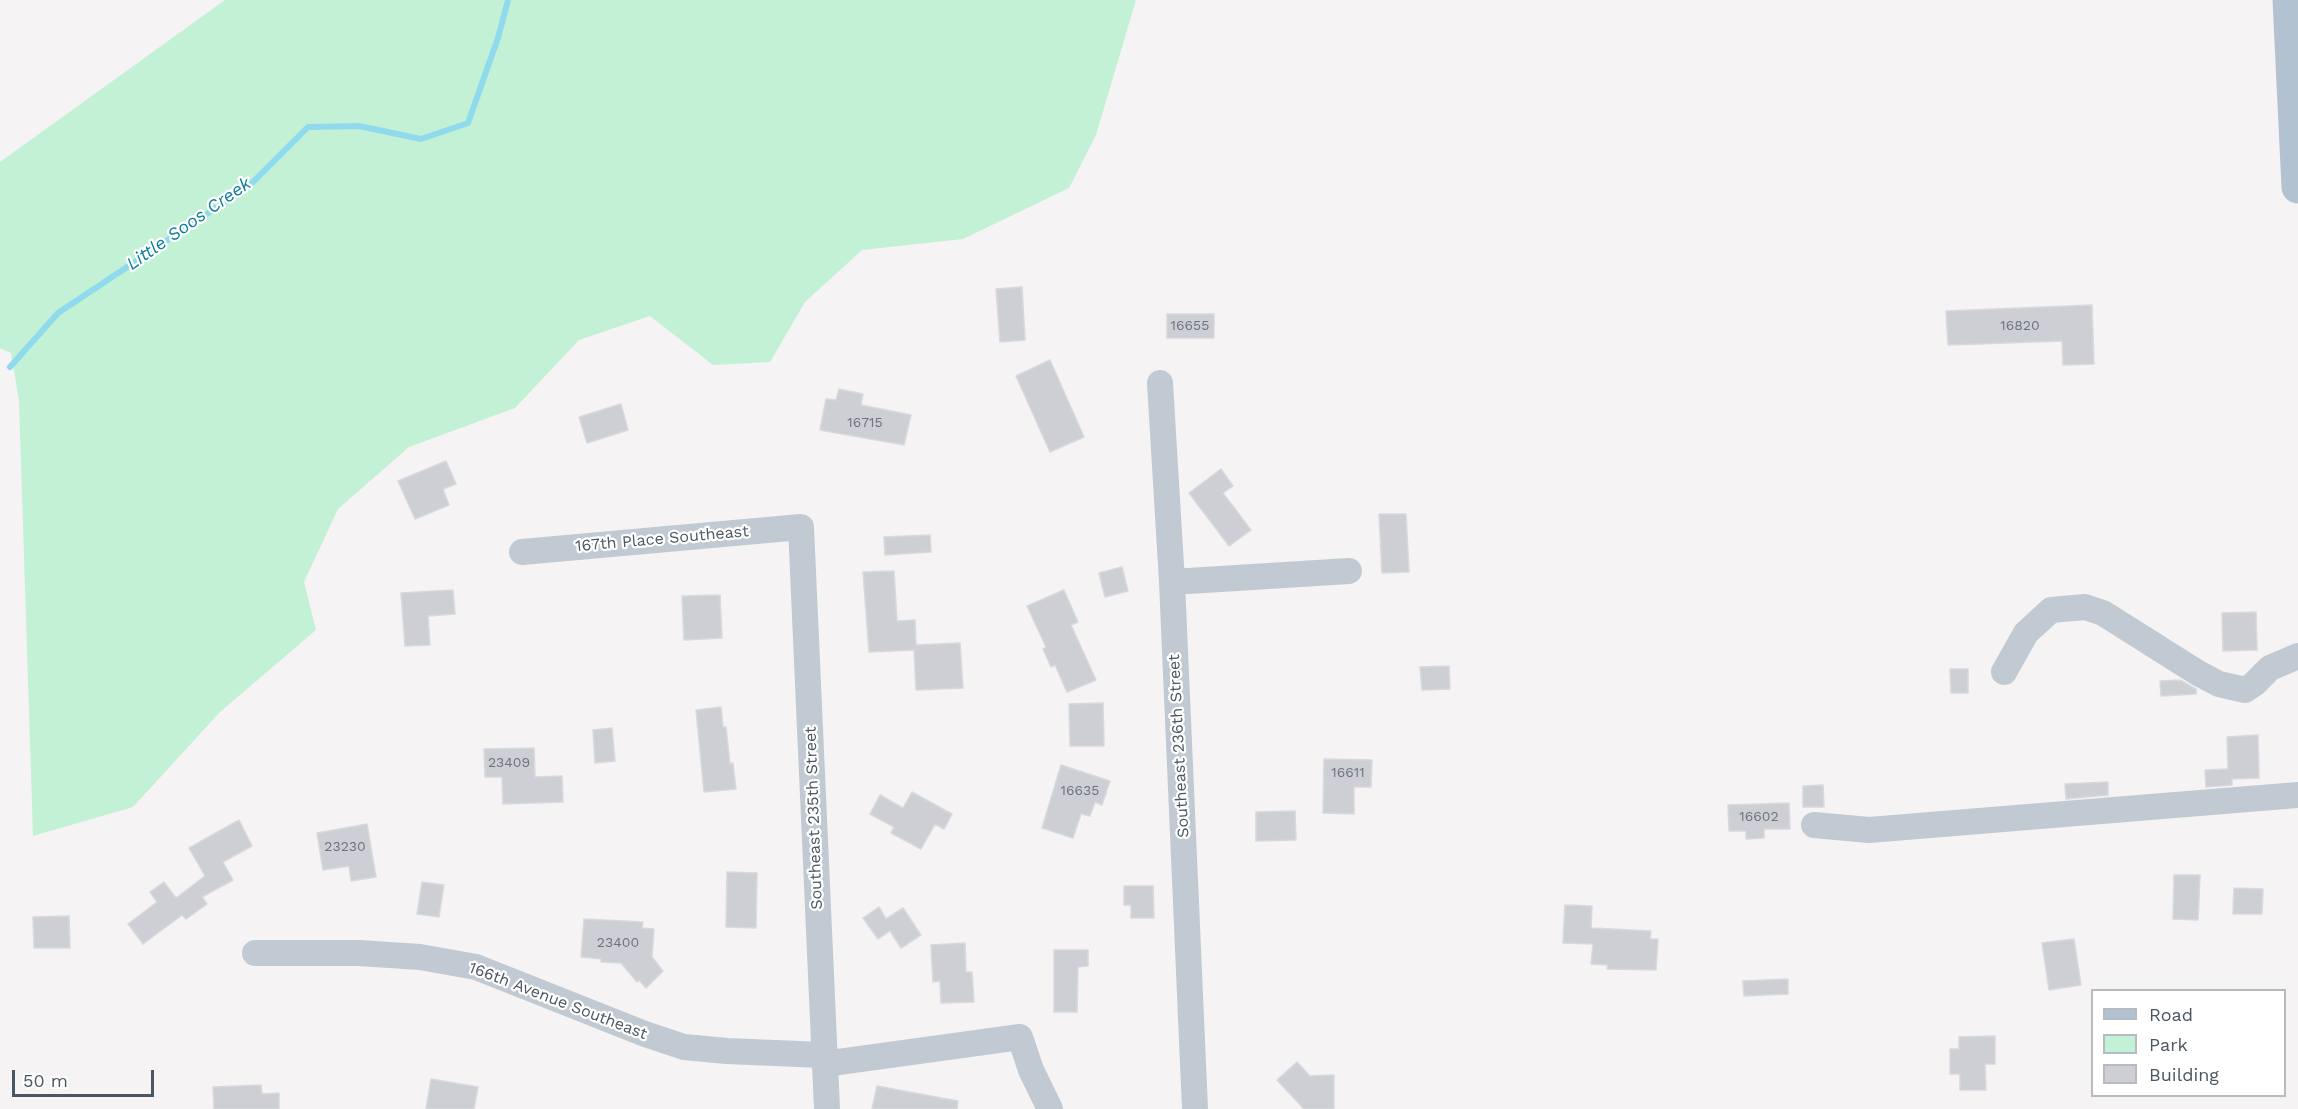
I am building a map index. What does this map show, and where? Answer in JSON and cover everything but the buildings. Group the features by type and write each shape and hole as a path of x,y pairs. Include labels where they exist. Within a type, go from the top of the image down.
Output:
{"main road":[{"path":"2289,0 2298,187"}],"street":[{"name":"Southeast 236th Street","path":"1160,383 1172,582 1195,1109"},
{"name":"167th Place Southeast","path":"522,552 801,527"},
{"name":"Southeast 235th Street","path":"801,527 827,1109"},
{"path":"1172,582 1349,571"},
{"path":"2004,672 2026,633 2051,610 2085,607 2103,613 2219,684 2245,690 2270,668 2298,656"},
{"path":"1814,825 1869,830 2298,795"},
{"name":"166th Avenue Southeast","path":"255,953 359,953 420,957 477,967 645,1034 684,1047 824,1059 1020,1037 1031,1070 1050,1109"}],"green space":[{"path":"225,0 1136,0 1096,135 1069,188 963,239 862,250 805,302 770,362 713,365 650,316 579,340 515,408 409,447 338,509 304,582 316,630 220,712 133,807 33,836 19,401 11,353 0,348 0,162"}],"waterway":[{"name":"Little Soos Creek","path":"10,367 58,313 249,186 308,127 359,126 421,139 468,123 498,38 508,0"}]}
